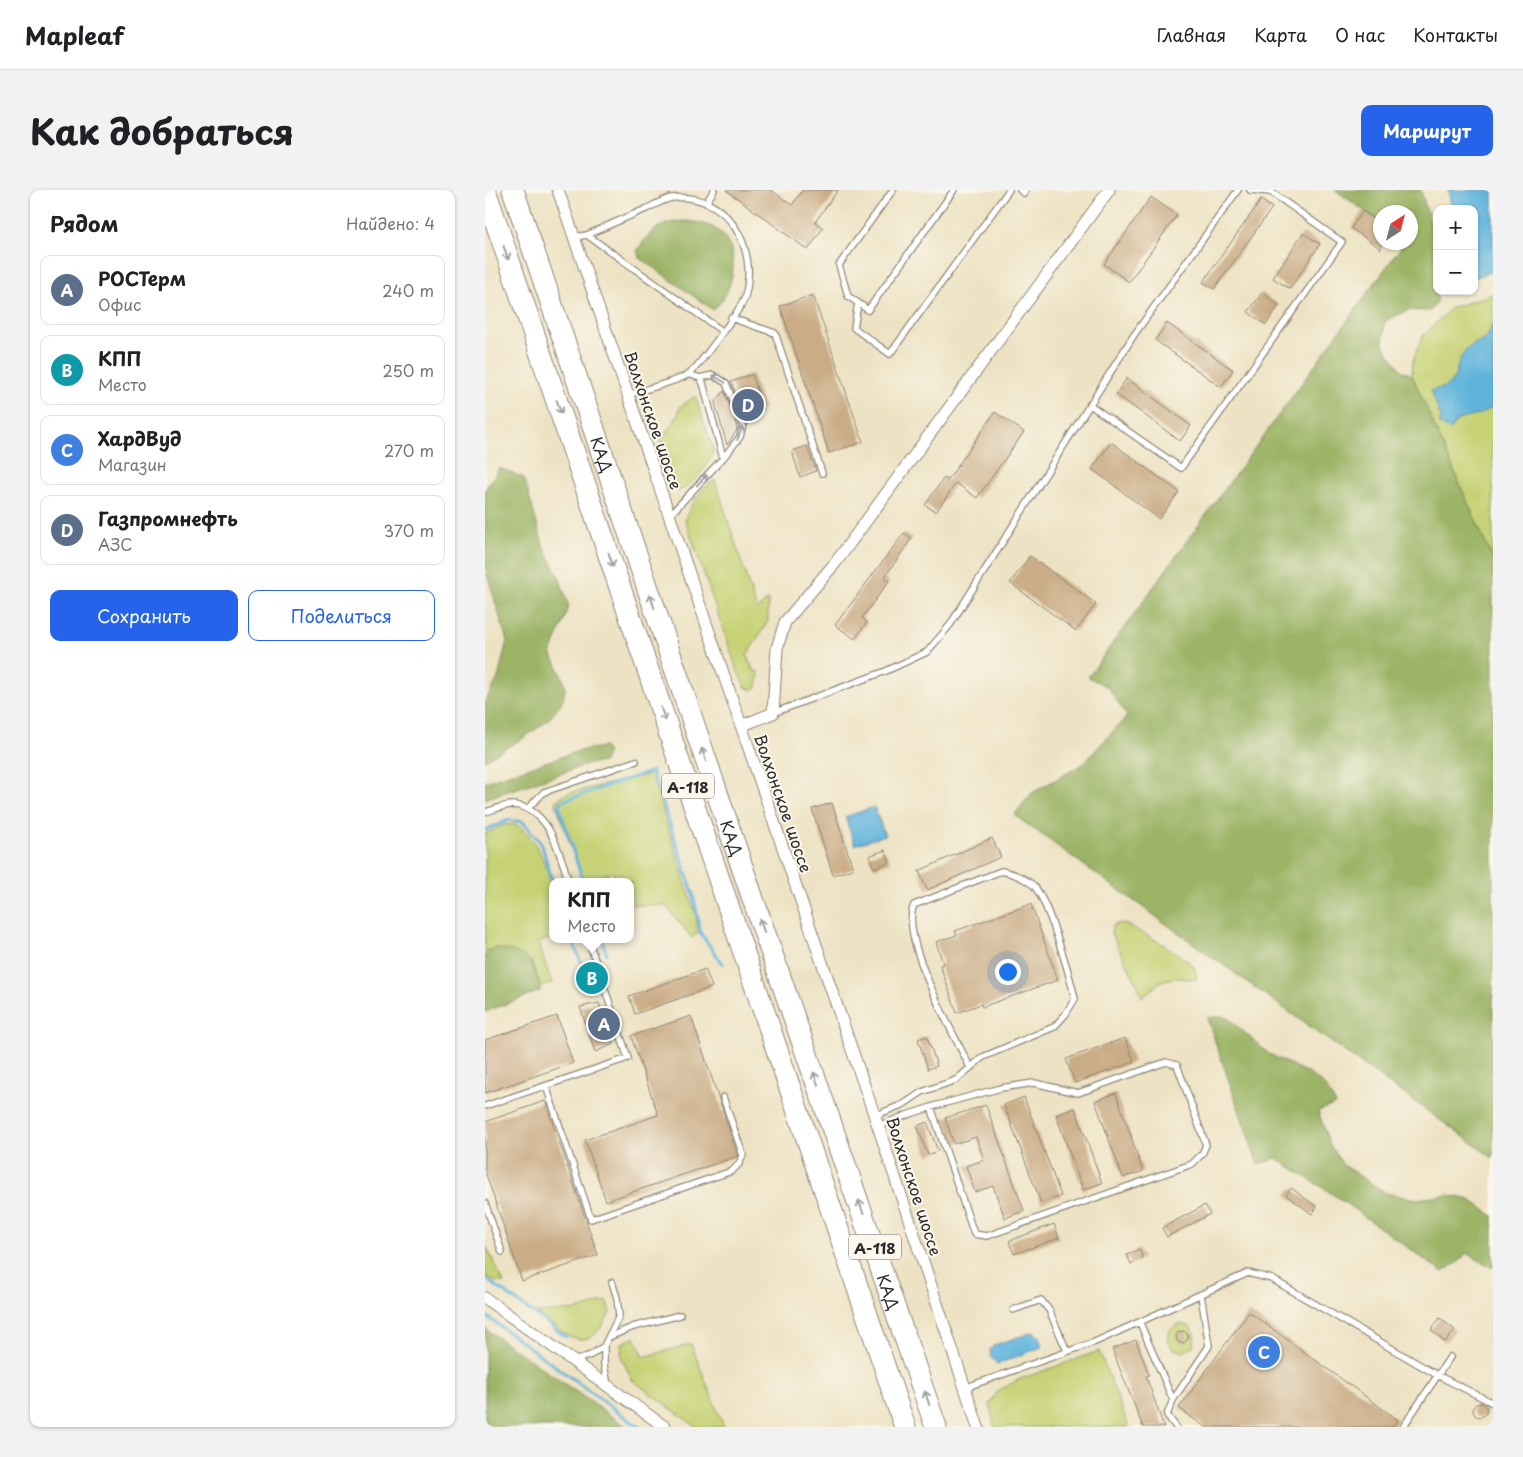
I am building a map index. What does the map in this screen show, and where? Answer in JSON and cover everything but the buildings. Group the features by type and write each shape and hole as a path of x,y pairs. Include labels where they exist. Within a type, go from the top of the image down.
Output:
{"highway":[{"name":"КАД","path":"485,190 905,1427"},
{"name":"КАД","path":"513,190 754,902 936,1427"}],"street":[{"name":"Волхонское шоссе","path":"558,190 876,1121 978,1427"},
{"path":"741,726 773,713 777,648 785,622 836,562 1109,190"},
{"path":"485,1298 664,1427"}],"lane":[{"path":"706,203 714,190"},
{"path":"893,190 839,265 848,296 868,310 954,190"},
{"path":"858,303 855,328 890,354 1009,190"},
{"path":"1020,190 1024,193 1026,190"},
{"path":"773,713 886,671 927,652 950,625 1134,336 1238,190"},
{"path":"1090,405 1181,468 1342,242 1271,192 1250,190"},
{"path":"574,237 587,235 669,199 692,198 719,209 734,223 742,240 749,279 744,300 722,332 688,374 628,395"},
{"path":"587,235 722,332"},
{"path":"731,318 775,332 822,473"},
{"path":"669,516 723,458 740,437 743,425 726,383 713,375 700,378 688,374"},
{"path":"700,378 703,383 723,458"},
{"path":"527,809 544,792 636,761"},
{"path":"485,812 511,805 527,809 541,819 552,833 568,878"},
{"path":"876,1121 922,1092 956,1080 983,1057 1054,1027 1065,1015 1075,999 1070,977 1041,899 1034,886 1015,874 1001,871 914,905 911,912 913,938 933,993 970,1068"},
{"path":"485,1106 628,1058 589,943"},
{"path":"578,974 598,967"},
{"path":"876,1121 1001,1088 1034,1082 1078,1093 1166,1062 1177,1065 1206,1145 1202,1154 1192,1164 987,1236 974,1234 931,1107"},
{"path":"546,1086 591,1219 732,1171 739,1164 743,1155 723,1097"},
{"path":"485,1203 502,1252"},
{"path":"964,1388 1140,1323 1248,1273 1272,1279 1437,1375 1493,1403"},
{"path":"609,1387 603,1365 604,1346 619,1316 617,1298 611,1282"},
{"path":"1176,1427 1167,1415 1173,1400 1209,1346 1201,1295"},
{"path":"1013,1310 1041,1300 1049,1310 1067,1351"},
{"path":"609,1336 633,1327 680,1315"},
{"path":"1140,1323 1173,1400"},
{"path":"574,1361 591,1355 604,1346"},
{"path":"1403,1427 1450,1357"}],"green space":[{"path":"1335,190 1421,190 1433,234 1433,295 1437,295 1437,303 1430,311 1409,310 1385,321 1383,345 1402,371 1412,375 1493,560 1493,1158 1014,815 1032,793 1083,764 1127,716 1108,687 1088,677 1399,250 1418,250 1418,205 1373,205 1373,217"},
{"path":"683,221 702,224 716,229 727,240 731,250 733,272 730,283 726,293 713,310 640,258 637,251 655,229 667,224"},
{"path":"1493,294 1493,560 1412,375 1413,360 1422,337 1451,308"},
{"path":"695,396 714,451 699,474 689,485 678,491 660,441 677,417 680,407"},
{"path":"499,468 524,478 543,545 559,577 569,607 551,653 565,684 563,700 556,711 534,731 485,760 485,702 498,678 507,641 485,567 485,490"},
{"path":"715,480 757,610 768,599 768,621 747,655 753,670 759,672 757,687 752,690 745,687 738,672 685,519 697,497 705,487"},
{"path":"604,747 608,752 604,762 589,764 485,799 485,782 582,750"},
{"path":"651,774 696,915 698,933 692,938 665,905 634,905 634,878 615,878 613,872 596,878 582,878 555,801 568,793"},
{"path":"513,824 521,827 528,834 540,854 550,878 549,939 538,943 552,983 541,987 531,961 497,948 485,951 485,834 503,825"},
{"path":"1121,923 1148,936 1181,956 1194,967 1197,979 1174,978 1161,981 1142,998 1137,984 1111,933 1112,926"},
{"path":"497,948 518,953 530,962 537,976 540,991 485,1012 485,951"},
{"path":"1222,1016 1229,1019 1269,1054 1308,1073 1324,1085 1336,1104 1318,1111 1330,1145 1343,1165 1386,1193 1415,1199 1449,1195 1471,1200 1493,1216 1493,1268 1466,1253 1459,1262 1442,1272 1337,1197 1276,1158 1258,1165 1207,1018"},
{"path":"485,1244 504,1283 494,1281 485,1275"},
{"path":"607,1301 610,1312 593,1336 585,1339 576,1339 567,1335 537,1313 577,1310"},
{"path":"1179,1324 1190,1326 1195,1336 1193,1346 1184,1352 1173,1349 1167,1340 1170,1330"},
{"path":"485,1328 490,1332 627,1427 485,1427"},
{"path":"635,1337 644,1357 691,1344 724,1427 696,1427 632,1380 621,1357 622,1343"},
{"path":"1099,1351 1129,1427 994,1427 990,1404 998,1391 1018,1380"}],"water":[{"path":"1448,190 1493,190 1493,271 1478,277 1478,205 1451,205"},
{"path":"1493,324 1493,407 1478,415 1457,420 1451,430 1439,424 1441,418 1431,390 1444,387 1452,381 1466,350 1486,339"},
{"path":"874,807 885,835 855,845 845,817"},
{"path":"1033,1332 1039,1336 1042,1347 997,1364 991,1357 990,1350 994,1345"}],"waterway":[{"path":"582,878 559,806 562,801 652,771 693,893 701,934 723,964"},
{"path":"485,830 509,820 523,822 541,843 552,878"},
{"path":"574,943 581,962"},
{"path":"603,943 607,954"},
{"path":"485,1278 566,1337"},
{"path":"485,1315 639,1427"}],"place":[{"name":"Газпромнефть","path":"748,405"},
{"name":"КПП","path":"592,978"},
{"name":"РОСТерм","path":"604,1024"},
{"name":"ХардВуд","path":"1264,1352"}]}
